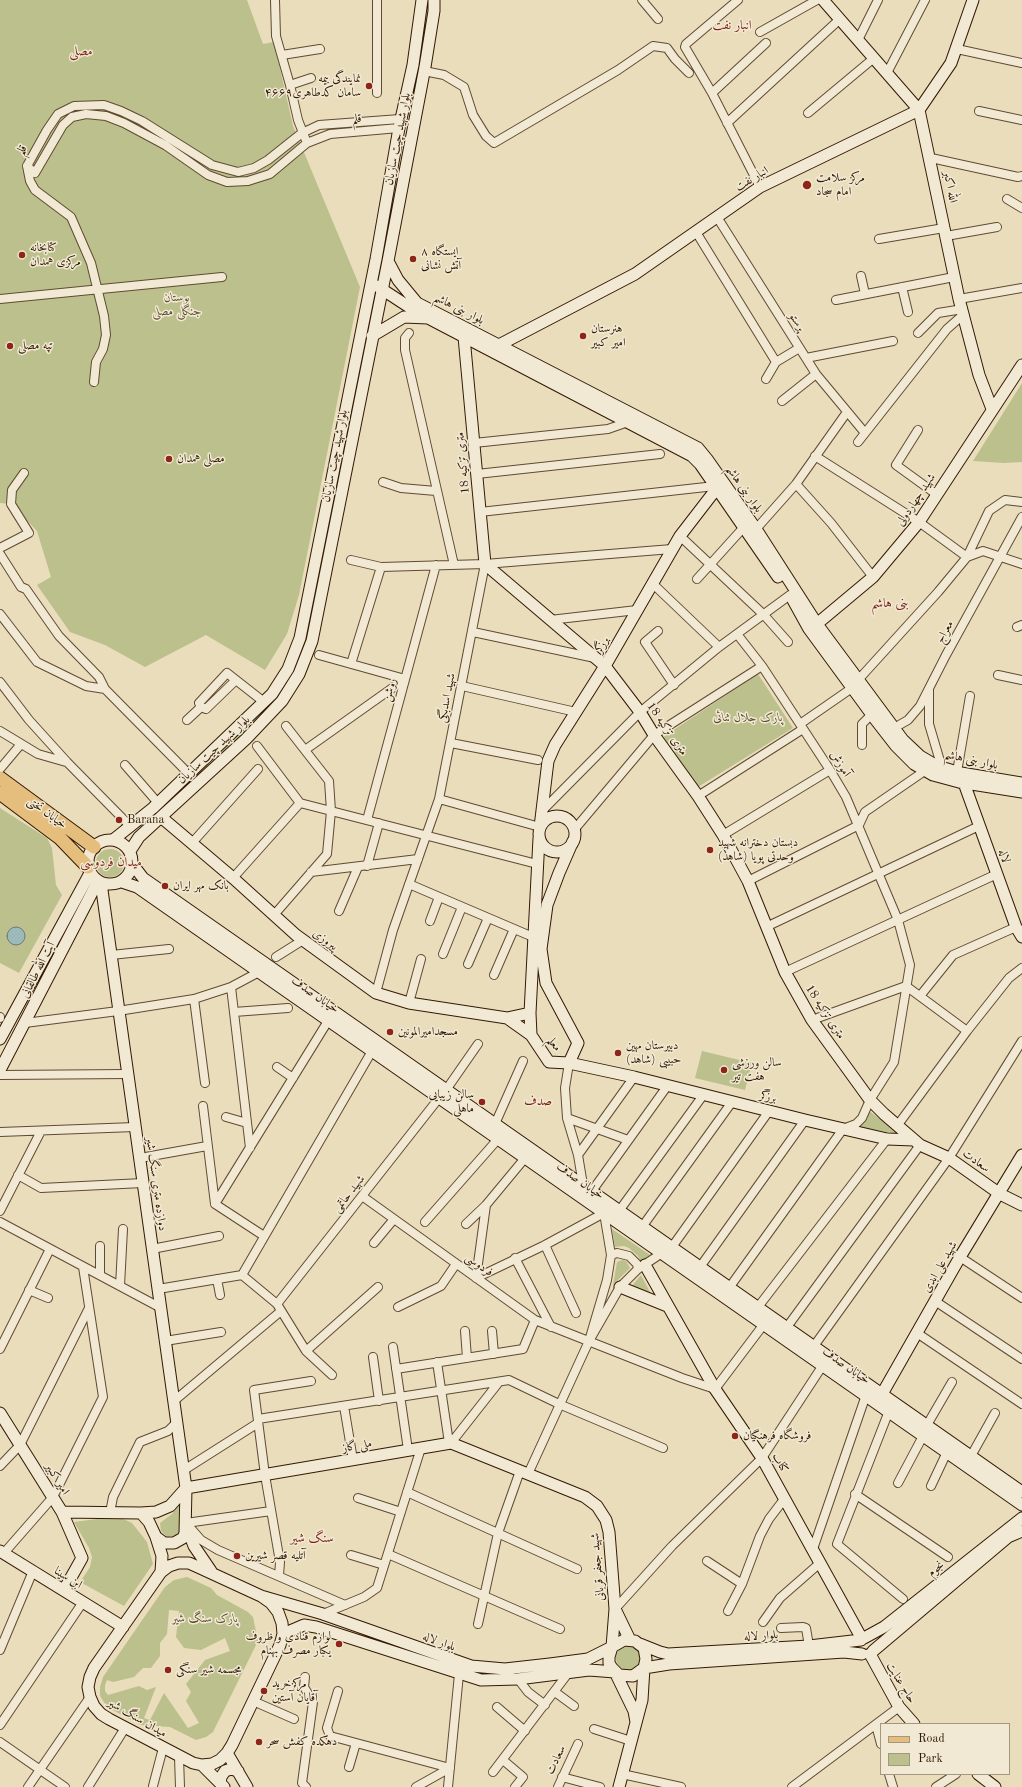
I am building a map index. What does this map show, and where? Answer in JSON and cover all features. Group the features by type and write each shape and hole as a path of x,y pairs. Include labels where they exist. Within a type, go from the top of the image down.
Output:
{"main road":[{"name":"خیابان تختی","path":"0,778 94,847"},
{"name":"خیابان تختی","path":"0,793 60,838 89,870"}],"street":[{"path":"277,0 276,36 302,133 307,143"},
{"path":"377,0 377,93"},
{"name":"بلوار شهید چیت سازیان","path":"113,840 131,827 190,774 272,694 288,668 300,638 371,283 400,124 413,65 422,0"},
{"name":"بلوار شهید چیت سازیان","path":"130,851 139,837 249,736 282,701 299,674 312,641 388,261 424,69 434,10 434,0"},
{"path":"642,0 658,19"},
{"path":"738,0 686,44 685,47 712,93 760,187"},
{"path":"760,32 817,0"},
{"name":"الله اکبر","path":"823,0 919,110 931,158 954,277 979,375 992,410"},
{"path":"858,40 878,0"},
{"path":"887,73 925,0"},
{"path":"919,110 951,62 957,49 973,0"},
{"path":"727,123 840,19"},
{"path":"712,93 766,44"},
{"path":"413,65 444,75 464,87 473,115 486,136 494,143 618,70 653,46 667,48 675,59 689,73"},
{"path":"282,55 320,49"},
{"path":"957,49 1022,63"},
{"path":"808,113 874,58"},
{"path":"290,84 312,78"},
{"name":"قلم","path":"104,105 121,110 142,121 212,165 238,172 254,168 268,160 302,133 319,125 400,124 330,134 307,143 270,174 248,181 227,182 208,175 165,145 124,122 106,116 86,114 72,117 63,125 35,173 26,166 46,130 58,114 74,106 104,105"},
{"name":"انبار نفت","path":"496,349 635,274 760,187 919,110"},
{"path":"979,111 1022,120"},
{"path":"931,158 1018,177 1022,176"},
{"path":"26,166 30,181 36,190 71,217 91,262 99,289 106,335 96,362 94,382"},
{"path":"1007,199 1022,208"},
{"name":"پرستو","path":"717,217 816,374 865,433"},
{"path":"879,239 997,226"},
{"path":"696,232 776,362"},
{"name":"بلوار بنی هاشم","path":"388,261 398,280 417,303 466,333 692,456 716,487 790,595 855,683 920,756 942,768 957,772 1022,783"},
{"path":"861,276 865,294"},
{"path":"0,299 222,277"},
{"path":"836,300 954,277"},
{"path":"371,283 428,318"},
{"path":"902,287 908,312"},
{"path":"918,333 938,314 1022,288"},
{"path":"858,442 947,329 962,307"},
{"name":"بلوار بنی هاشم","path":"372,336 404,317 428,318 466,333"},
{"path":"409,333 405,338 405,350 454,565"},
{"name":"18 متری تزکیه","path":"466,333 485,564 601,662 640,712 654,735 698,796 723,835 748,881 785,972 812,1020 870,1100 897,1126 917,1142"},
{"path":"806,358 893,341"},
{"name":"بلوار بنی هاشم","path":"496,349 698,448 756,529 813,627"},
{"path":"766,379 776,362 796,350"},
{"name":"شهید چهاردولی","path":"813,627 873,577 919,522 1022,364"},
{"path":"782,401 816,374"},
{"path":"756,529 796,484 847,412"},
{"path":"474,443 608,429 628,422"},
{"path":"918,430 896,465 936,494"},
{"path":"477,474 660,454"},
{"path":"815,456 919,522 967,557"},
{"path":"0,548 29,533 11,504 12,490 24,473"},
{"path":"383,482 400,488 436,491"},
{"path":"796,484 831,523 873,577"},
{"path":"480,512 716,487"},
{"name":"برزگر","path":"539,833 548,761 555,745 576,712 601,662 637,610 680,536 716,487"},
{"path":"698,796 802,727 855,683 938,592 967,557 989,511 1005,500 1022,502"},
{"name":"معراج","path":"942,768 935,751 929,724 929,688 1022,517"},
{"path":"697,579 744,528"},
{"path":"680,536 764,615 788,642"},
{"path":"351,560 381,567 485,564 672,549"},
{"path":"967,557 983,550 1022,564"},
{"path":"0,554 21,587 26,589 59,636 99,677 105,689 190,774"},
{"name":"شهید اسدبگی","path":"376,993 393,930 439,799 473,632 485,564"},
{"name":"روشن","path":"367,820 436,565"},
{"path":"351,664 381,567"},
{"path":"652,583 719,647"},
{"path":"541,811 640,712 719,647 790,595"},
{"path":"550,620 637,610"},
{"path":"0,614 38,662 86,686 105,689"},
{"path":"473,632 601,662"},
{"path":"658,632 645,642 674,685"},
{"name":"آموزش","path":"738,634 762,666 830,770 860,826 898,920 910,965 894,1062 870,1100 862,1118 856,1124 843,1129"},
{"path":"319,655 405,679"},
{"path":"439,799 539,833 545,848 555,852 566,850 574,836 654,735 762,666"},
{"path":"187,720 201,707 199,703 227,674 264,702"},
{"path":"998,675 1022,680"},
{"path":"305,750 405,679"},
{"path":"0,682 66,762 131,827"},
{"name":"بلوار بنی هاشم","path":"855,683 872,714 896,746 914,764 933,775 964,783 1022,792"},
{"path":"462,686 576,712"},
{"path":"894,728 908,720 920,706 929,688"},
{"path":"957,772 970,696"},
{"path":"862,745 862,724 872,714"},
{"path":"274,915 327,854 331,811 329,780 286,726"},
{"path":"0,731 38,754 66,762"},
{"path":"451,743 538,760"},
{"path":"0,769 21,744"},
{"path":"257,746 300,803 537,864"},
{"path":"125,765 158,803"},
{"path":"192,843 258,769"},
{"path":"723,835 830,770"},
{"path":"748,881 860,826 864,812 926,770"},
{"name":"لاله","path":"964,783 1019,932"},
{"path":"234,878 300,803"},
{"path":"539,833 547,819 558,816 568,821 574,836"},
{"name":"پیروزی","path":"161,817 234,878 303,940 376,993 409,1003 506,1018"},
{"path":"367,866 379,823"},
{"path":"766,927 979,826"},
{"name":"معلم","path":"539,833 530,1013 531,1035 549,1062 568,1063 578,1043 546,982 541,949 547,906 574,836"},
{"path":"106,840 113,840 126,846 130,851 133,865 131,872 122,882 115,884 100,882 89,870 88,860 94,847 106,840"},
{"path":"311,872 418,860"},
{"name":"خیابان صدف","path":"133,865 143,878 442,1094 524,1158 889,1411 971,1456 1022,1492"},
{"path":"339,911 358,867"},
{"name":"آیت الله طالقانی","path":"0,1039 89,870"},
{"path":"785,972 997,874"},
{"name":"آیت الله طالقانی","path":"0,1070 100,882"},
{"name":"دوازده متری سنگ شیر","path":"100,882 184,1470 186,1488 186,1523"},
{"name":"خیابان صدف","path":"122,882 137,887 372,1051 442,1094 495,1124 882,1394 925,1430 947,1452 1022,1505"},
{"path":"409,884 533,937"},
{"path":"430,921 439,897"},
{"path":"443,954 462,907"},
{"path":"468,964 488,918"},
{"path":"494,975 514,929"},
{"path":"920,996 953,955 1019,932"},
{"path":"276,957 303,940"},
{"path":"111,955 169,949"},
{"path":"409,1003 421,958"},
{"path":"897,1126 967,1031 1009,978 1022,968"},
{"path":"25,1023 194,999 231,987 259,972"},
{"path":"812,1020 906,986 967,1031"},
{"path":"231,987 250,1148"},
{"path":"194,999 205,1083"},
{"path":"234,1012 288,1008"},
{"path":"506,1018 530,1013"},
{"path":"506,1018 531,1035"},
{"path":"215,1204 328,1021"},
{"path":"814,1346 949,1158 1022,1041"},
{"name":"شهید حاتمی","path":"174,1401 279,1308 362,1196 442,1094 478,1044"},
{"path":"242,1275 372,1051"},
{"path":"495,1124 523,1061"},
{"path":"568,1063 565,1088 567,1118 587,1188"},
{"name":"برزگر","path":"568,1063 668,1085 887,1139 917,1142"},
{"path":"277,1067 293,1078"},
{"path":"0,1075 128,1074"},
{"path":"578,1155 634,1077"},
{"path":"587,1188 628,1140 668,1085"},
{"path":"619,1211 704,1094"},
{"path":"642,1227 732,1102"},
{"path":"203,1106 215,1204 264,1236"},
{"path":"672,1248 769,1111"},
{"path":"226,1117 247,1123"},
{"path":"567,1118 596,1130 628,1140"},
{"path":"700,1267 805,1120"},
{"path":"0,1132 135,1127"},
{"path":"730,1288 843,1129"},
{"path":"0,1211 41,1130"},
{"path":"425,1222 498,1139"},
{"path":"758,1308 887,1139"},
{"path":"787,1327 917,1142"},
{"name":"سعادت","path":"917,1142 949,1158 1000,1194 1022,1205"},
{"path":"140,1158 207,1146"},
{"name":"شهید علی ابدی","path":"882,1394 960,1257 1022,1156"},
{"path":"466,1224 486,1205 524,1158"},
{"path":"18,1175 41,1188 143,1183"},
{"name":"فردوسی","path":"362,1196 535,1320 682,1378 715,1389"},
{"path":"476,1278 486,1205"},
{"path":"476,1278 515,1258 545,1245 604,1213 612,1255 607,1280 589,1341"},
{"path":"374,1243 394,1219"},
{"path":"0,1222 161,1308"},
{"path":"120,1286 123,1229"},
{"path":"152,1249 219,1236"},
{"path":"545,1245 576,1313"},
{"path":"100,1246 100,1276"},
{"path":"0,1349 50,1249"},
{"path":"612,1255 617,1253 628,1256 642,1267"},
{"path":"478,1624 498,1533 524,1472 589,1341 620,1287 642,1267 662,1253"},
{"path":"960,1257 1022,1298"},
{"path":"515,1258 551,1327"},
{"path":"398,1307 441,1286 456,1264"},
{"path":"2,1552 53,1497 102,1397 83,1267"},
{"name":"کتاب","path":"642,1267 667,1306 715,1389 762,1458 862,1639"},
{"path":"242,1275 279,1308 306,1351 332,1374"},
{"path":"158,1289 242,1275"},
{"path":"217,1279 220,1295"},
{"path":"306,1351 378,1287"},
{"path":"620,1287 667,1306"},
{"path":"29,1290 48,1298"},
{"path":"935,1301 1022,1359"},
{"path":"0,1466 20,1445 89,1308"},
{"path":"396,1369 524,1349 535,1320"},
{"path":"715,1389 764,1324"},
{"path":"464,1331 467,1358"},
{"path":"492,1331 494,1354"},
{"path":"165,1341 221,1332"},
{"path":"917,1333 1022,1404"},
{"path":"393,1347 408,1450"},
{"path":"373,1357 379,1401"},
{"path":"437,1362 450,1443"},
{"path":"636,1722 634,1711 609,1662 612,1647 615,1609 672,1546 762,1458 823,1365"},
{"path":"184,1470 258,1421 509,1380 559,1404 663,1448"},
{"path":"279,1576 280,1562 265,1475 254,1390 311,1382"},
{"path":"450,1443 499,1382"},
{"path":"898,1483 952,1382"},
{"path":"813,1549 866,1395"},
{"path":"344,1406 353,1460"},
{"path":"889,1411 855,1494 837,1544 903,1599"},
{"name":"امیر کبیر","path":"0,1412 62,1512 141,1513 162,1510 175,1501 186,1488"},
{"path":"971,1456 995,1413"},
{"path":"110,1513 113,1497 140,1442 168,1431 177,1422"},
{"path":"450,1443 524,1472"},
{"name":"ملی گاز","path":"186,1488 450,1443"},
{"path":"283,1634 345,1605 377,1588 421,1448"},
{"path":"931,1486 947,1452"},
{"name":"شهید جعفر قربانی","path":"524,1472 585,1497 597,1506 606,1520 609,1532 615,1609"},
{"path":"407,1492 577,1568"},
{"path":"855,1494 948,1557"},
{"path":"358,1498 401,1512"},
{"path":"728,1611 742,1584 760,1536 769,1519 784,1498"},
{"path":"186,1523 271,1511"},
{"path":"62,1512 82,1558 64,1590"},
{"path":"141,1513 149,1522 156,1537 162,1556 161,1572"},
{"name":"نجوم","path":"862,1639 884,1627 1022,1518"},
{"path":"156,1537 159,1541 169,1544 179,1541 185,1533 186,1523"},
{"path":"186,1523 194,1546 214,1574"},
{"path":"186,1523 196,1536 206,1544 345,1605"},
{"name":"نجوم","path":"868,1653 1008,1537 1022,1530"},
{"name":"ابن سینا","path":"2,1552 123,1627"},
{"path":"388,1554 560,1629"},
{"path":"351,1555 384,1565"},
{"path":"707,1561 742,1584"},
{"path":"28,1787 90,1697 88,1687 92,1673 161,1572 174,1565 189,1563 261,1596 271,1603 278,1612 282,1623 283,1634 280,1645 227,1753 220,1760 212,1764 202,1765"},
{"path":"763,1622 780,1598 820,1563"},
{"path":"0,1650 33,1571"},
{"name":"بلوار لاله","path":"261,1596 323,1614 461,1663 481,1668 517,1668 588,1659 612,1647"},
{"path":"0,1725 83,1602"},
{"path":"615,1609 635,1642 646,1653 642,1700 619,1787"},
{"name":"بلوار لاله","path":"304,1625 356,1639 459,1674 491,1681 589,1670 615,1672"},
{"path":"781,1628 806,1628 808,1646"},
{"path":"862,1639 858,1647 868,1653"},
{"name":"بلوار لاله","path":"635,1642 668,1654 808,1646 862,1639"},
{"path":"612,1647 619,1642 635,1642"},
{"name":"بلوار لاله","path":"644,1668 669,1664 844,1652 868,1653"},
{"name":"حاج عنایت","path":"868,1653 899,1707 913,1723"},
{"path":"615,1672 628,1677 637,1674 644,1668"},
{"path":"494,1772 569,1672"},
{"path":"448,1787 459,1674"},
{"path":"305,1677 304,1687 313,1702 302,1783 306,1787"},
{"path":"518,1679 528,1692 545,1705"},
{"path":"338,1691 327,1728 330,1736 450,1768"},
{"path":"555,1692 574,1706"},
{"name":"میدان سنگ شیر","path":"90,1697 100,1714 192,1764 202,1765"},
{"path":"253,1701 294,1719"},
{"path":"497,1707 526,1731"},
{"path":"792,1787 899,1707"},
{"path":"876,1725 880,1740"},
{"path":"88,1787 125,1728"},
{"path":"594,1729 631,1741"},
{"path":"0,1742 65,1787"},
{"path":"349,1767 356,1743"},
{"name":"سعادت","path":"558,1787 578,1744"},
{"path":"152,1786 163,1748"},
{"path":"227,1753 248,1787"},
{"path":"179,1757 180,1787"},
{"path":"503,1760 523,1777 515,1787"},
{"path":"202,1765 222,1785"},
{"path":"416,1787 450,1768"},
{"path":"222,1785 221,1776 225,1771 231,1769 238,1771"},
{"path":"622,1774 681,1787"},
{"path":"889,1775 893,1787"},
{"path":"936,1787 954,1775"},
{"path":"979,1775 995,1787"},
{"path":"562,1777 600,1787"}],"green space":[{"name":"بوستان جنگلی مصلی","path":"0,0 247,0 263,44 274,42 293,126 360,287 299,595 287,634 265,670 206,635 145,667 105,645 70,632 37,585 51,577 37,531 11,504 0,503"},
{"path":"373,294 377,295 305,651 288,686 264,715 143,827 140,824 272,703 289,678 305,637"},
{"path":"1022,383 1022,462 1004,463 973,461"},
{"name":"پارک جلال ثنائی","path":"758,674 793,728 698,787 663,737"},
{"path":"0,808 47,838 52,848 56,885 62,895 19,973 0,963"},
{"path":"110,849 120,853 124,863 120,873 110,877 100,873 96,863 100,853"},
{"name":"سالن ورزشی هفت تیر","path":"702,1051 752,1063 745,1090 695,1078"},
{"path":"868,1110 905,1136 860,1127 866,1120"},
{"path":"612,1229 650,1255 641,1262 638,1256 629,1248 624,1246 615,1247"},
{"path":"622,1260 626,1261 630,1268 613,1285 617,1262"},
{"path":"641,1275 652,1296 631,1287"},
{"path":"182,1501 179,1532 176,1535 167,1537 161,1531 160,1523 172,1514"},
{"path":"112,1517 121,1518 132,1523 147,1542 153,1564 124,1606 80,1582 90,1567 92,1557 89,1548 74,1522"},
{"name":"پارک سنگ شیر","path":"187,1577 211,1588 217,1595 248,1612 253,1617 258,1641 213,1732 206,1737 196,1740 170,1727 141,1725 107,1707 100,1696 100,1687 103,1677 165,1587 174,1580","holes":["169,1610 179,1611 176,1637 184,1648 201,1650 225,1638 230,1651 205,1660 186,1684 191,1692 186,1701 199,1723 188,1728 164,1693 150,1720 144,1718 156,1687 147,1690 139,1686 108,1695 105,1691 107,1680 113,1682 134,1677 143,1668 151,1668 160,1656 160,1643 167,1634"]},
{"path":"628,1646 633,1647 639,1653 639,1663 633,1669 628,1670 623,1669 617,1663 616,1658 617,1653 623,1647"}],"water":[{"path":"12,927 20,927 25,932 23,943 20,945 12,945 7,940 7,932"}],"place":[{"name":"نمایندگی بیمه سامان کدطاهری۴۶۶۹","path":"369,86"},
{"name":"مرکز سلامت امام سجاد","path":"807,185"},
{"name":"کتابخانه مرکزی همدان","path":"22,255"},
{"name":"ایستگاه ۸ آتش نشانی","path":"413,259"},
{"name":"هنرستان امیر کبیر","path":"583,336"},
{"name":"تپه مصلی","path":"10,346"},
{"name":"مصلی همدان","path":"169,459"},
{"name":"Barana","path":"119,820"},
{"name":"دبستان دخترانه شهید وحدتی پویا (شاهد)","path":"710,850"},
{"name":"بانک مهر ایران","path":"165,886"},
{"name":"مسجدامیرالمونین","path":"390,1032"},
{"name":"دبیرستان مهین حبیبی (شاهد)","path":"618,1053"},
{"name":"سالن ورزشی هفت تیر","path":"724,1070"},
{"name":"سالن زیبایی ماهلی","path":"482,1102"},
{"name":"فروشگاه فرهنگیان","path":"735,1436"},
{"name":"آتلیه قصر شیرین","path":"237,1556"},
{"name":"لوازم قنادی و ظروف یکبار مصرف بهنام","path":"339,1644"},
{"name":"مجسمه شیر سنگی","path":"168,1670"},
{"name":"مرکزخرید آقایان آستین","path":"264,1691"},
{"name":"دهکده کفش سحر","path":"259,1742"}],"district":[{"name":"انبار نفت","path":"732,26"},
{"name":"مصلی","path":"81,52"},
{"name":"بنی هاشم","path":"890,604"},
{"name":"میدان فردوسی","path":"111,863"},
{"name":"صدف","path":"538,1102"},
{"name":"سنگ شیر","path":"312,1539"}]}
